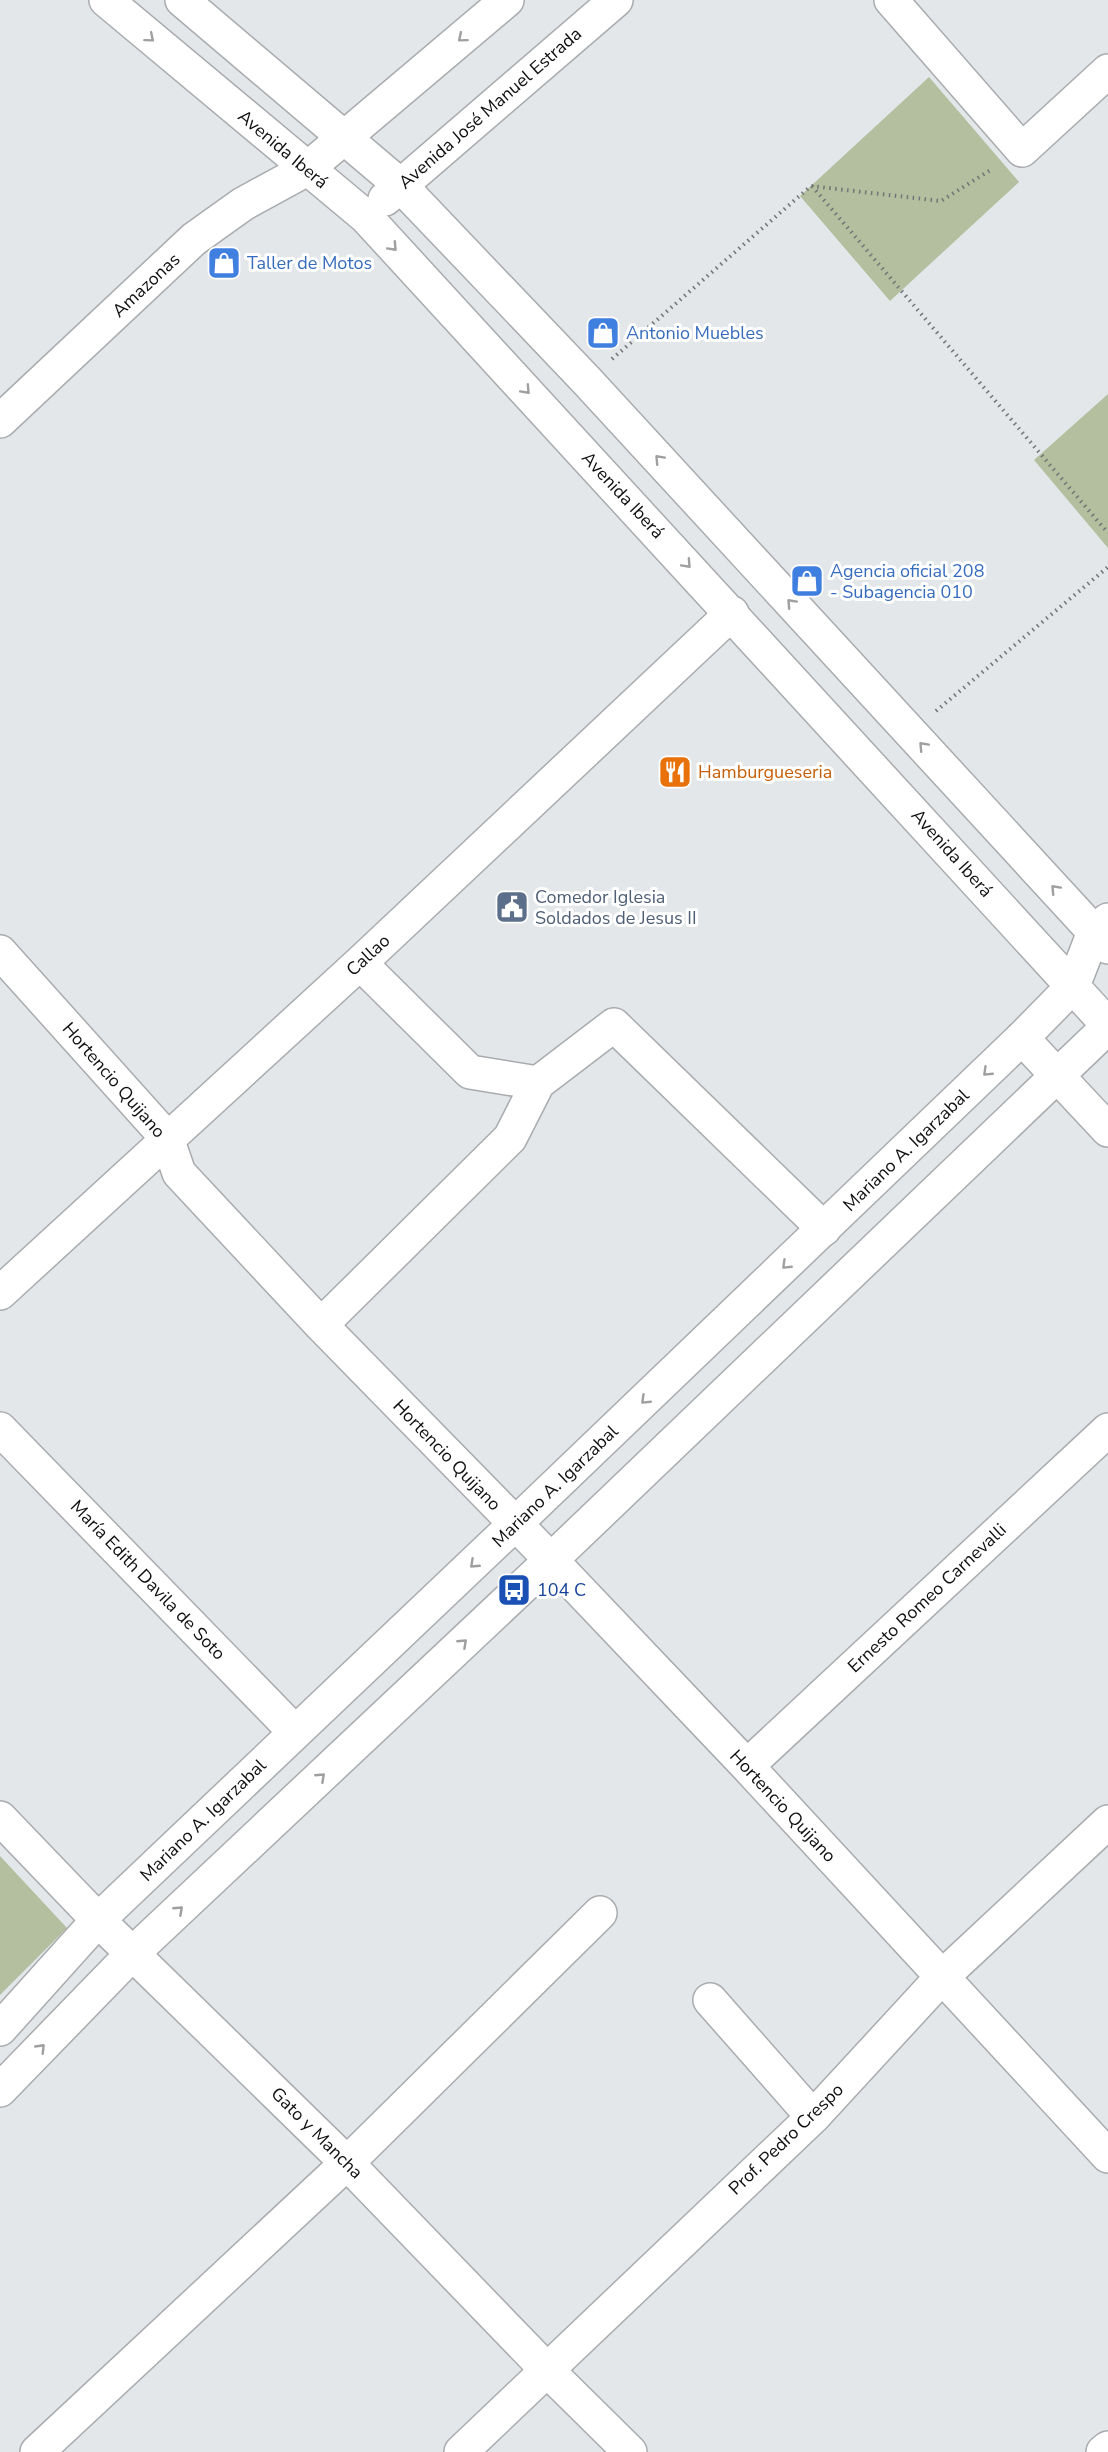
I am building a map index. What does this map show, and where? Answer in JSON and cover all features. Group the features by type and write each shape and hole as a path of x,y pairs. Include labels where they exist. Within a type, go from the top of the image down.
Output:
{"street":[{"name":"Avenida Iberá","path":"106,0 366,217 732,613 1108,1026"},
{"path":"182,0 400,185 587,381 910,732 1104,933"},
{"path":"307,169 507,0"},
{"name":"Avenida José Manuel Estrada","path":"366,217 400,185 616,0"},
{"path":"891,0 1022,150 1108,71"},
{"name":"Amazonas","path":"0,421 194,239 243,204 307,169"},
{"name":"Callao","path":"0,1293 360,963 732,613"},
{"name":"Mariano A. Igarzabal","path":"0,2029 98,1920 1022,1038 1073,986 1104,933"},
{"name":"Hortencio Quijano","path":"0,952 167,1138 179,1173 321,1325 551,1560 747,1766 1108,2156"},
{"path":"360,963 470,1072 538,1083"},
{"path":"321,1325 510,1138 538,1083 614,1025 824,1229"},
{"path":"0,2090 133,1953 551,1560 1108,1026"},
{"path":"1022,1038 1108,1130"},
{"name":"María Edith Davila de Soto","path":"0,1428 295,1732"},
{"name":"Ernesto Romeo Carnevalli","path":"747,1766 1108,1430"},
{"name":"Gato y Mancha","path":"0,1818 98,1920 347,2163 546,2369 630,2452"},
{"name":"Prof. Pedro Crespo","path":"460,2452 813,2117 942,1977 1108,1822"},
{"path":"37,2452 347,2163 600,1913"},
{"path":"710,2000 813,2117"},
{"path":"1103,2452 1108,2448"}],"path":[{"path":"587,381 811,186 941,201 1022,150"},
{"path":"811,186 1108,533"},
{"path":"910,732 1108,567"}],"green space":[{"path":"929,77 1019,182 890,301 800,196"},
{"path":"1108,394 1108,548 1034,460"},
{"path":"0,1856 67,1928 0,1995"}],"place":[{"name":"Taller de Motos","path":"224,263"},
{"name":"Antonio Muebles","path":"603,333"},
{"name":"Agencia oficial 208 - Subagencia 010","path":"807,581"},
{"name":"Hamburgueseria","path":"675,772"},
{"name":"Comedor Iglesia Soldados de Jesus II","path":"512,907"},
{"name":"104 C","path":"514,1590"}]}
